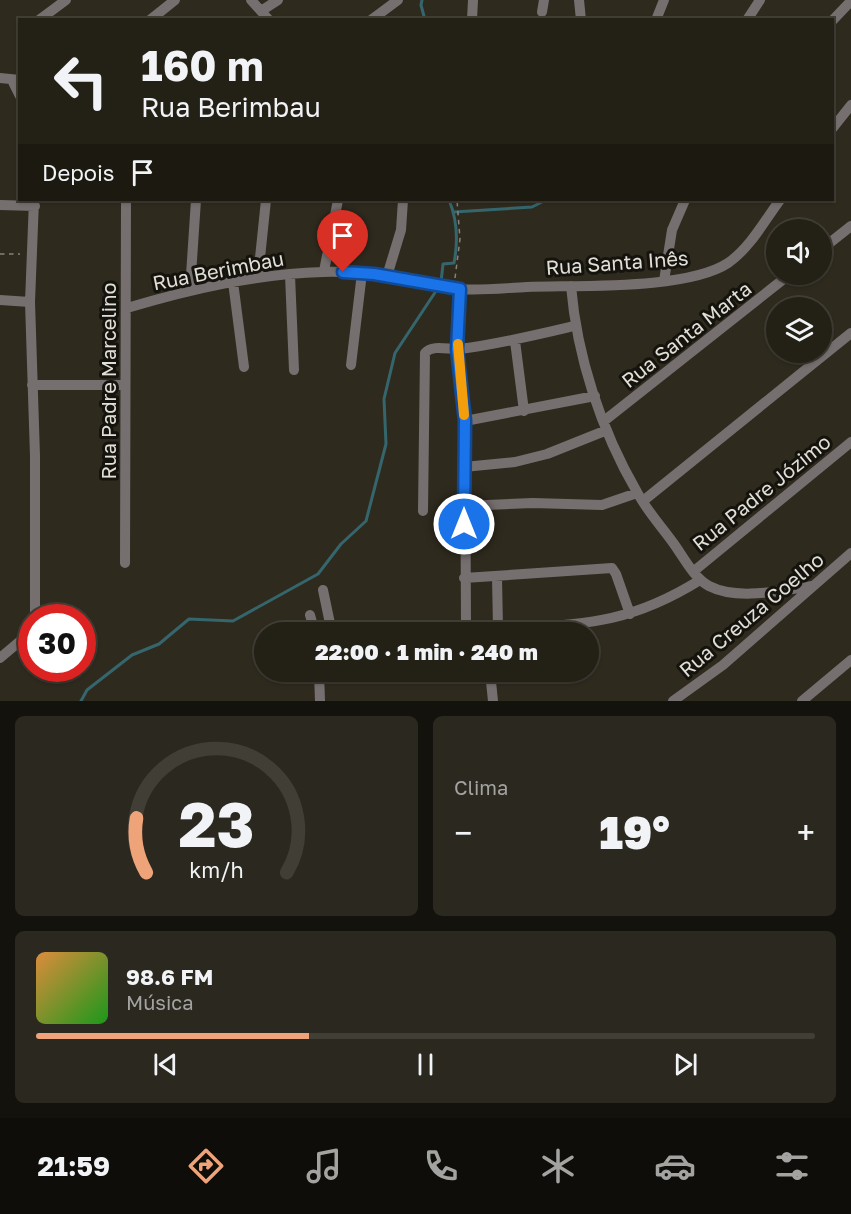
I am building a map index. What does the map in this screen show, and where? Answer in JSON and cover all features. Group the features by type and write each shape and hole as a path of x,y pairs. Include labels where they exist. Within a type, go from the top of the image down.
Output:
{"street":[{"path":"42,18 66,0"},
{"path":"152,18 175,0"},
{"path":"251,0 266,17 278,0"},
{"path":"374,18 399,0"},
{"path":"472,18 473,0"},
{"path":"542,12 544,0"},
{"path":"579,0 581,18"},
{"path":"657,18 664,0"},
{"path":"748,18 760,0"},
{"path":"834,19 850,4"},
{"path":"0,78 16,80"},
{"path":"834,126 851,105"},
{"name":"Rua Padre Marcelino","path":"125,563 126,201"},
{"path":"190,290 196,201"},
{"path":"258,277 266,201"},
{"path":"324,272 338,201"},
{"path":"387,276 401,230 403,201"},
{"path":"664,281 672,230 685,201"},
{"name":"Rua Santa Inês","path":"456,288 571,286 664,281 710,272 729,262 743,250 779,201"},
{"path":"0,206 34,203 30,302 35,456 35,604"},
{"path":"832,241 851,226"},
{"name":"Rua Berimbau","path":"127,308 190,290 258,277 324,272 387,276 456,288"},
{"path":"351,365 362,273"},
{"path":"290,275 294,370"},
{"path":"233,282 244,367"},
{"name":"Rua Santa Marta","path":"464,467 515,462 547,454 605,425 777,285"},
{"path":"571,286 574,326 582,360 605,425 640,497 697,576 710,586 732,592 812,586"},
{"path":"456,288 457,349 465,421 464,620 466,622"},
{"path":"0,300 30,302"},
{"path":"423,511 423,356 432,348 457,349 515,340 574,326"},
{"path":"464,506 533,503 602,506 640,497 851,333"},
{"path":"515,340 524,411"},
{"path":"32,385 125,385"},
{"path":"465,421 595,396"},
{"name":"Rua Padre Józimo","path":"594,622 630,614 667,600 851,442"},
{"name":"Rua Creuza Coelho","path":"673,701 723,665 851,553"},
{"path":"464,578 612,568 630,614"},
{"path":"493,622 497,577"},
{"path":"323,590 330,622"},
{"path":"310,615 312,622"},
{"path":"0,658 18,643"},
{"path":"802,701 851,660"},
{"path":"319,682 320,701"},
{"path":"491,682 493,701"}],"path":[{"path":"456,288 460,239 458,201"},
{"path":"0,254 32,255"}],"waterway":[{"path":"422,0 424,18"},
{"path":"441,282 443,264 454,263 455,255 455,223 449,201"},
{"path":"454,212 532,207 544,201"},
{"path":"81,701 87,690 132,655 159,644 189,619 233,621 318,574 341,544 366,521 386,444 384,399 395,353 438,288"}],"slow traffic":[{"path":"458,344 464,415"}],"route":[{"path":"343,272 374,274 460,289 457,349 465,421 464,524"}]}
